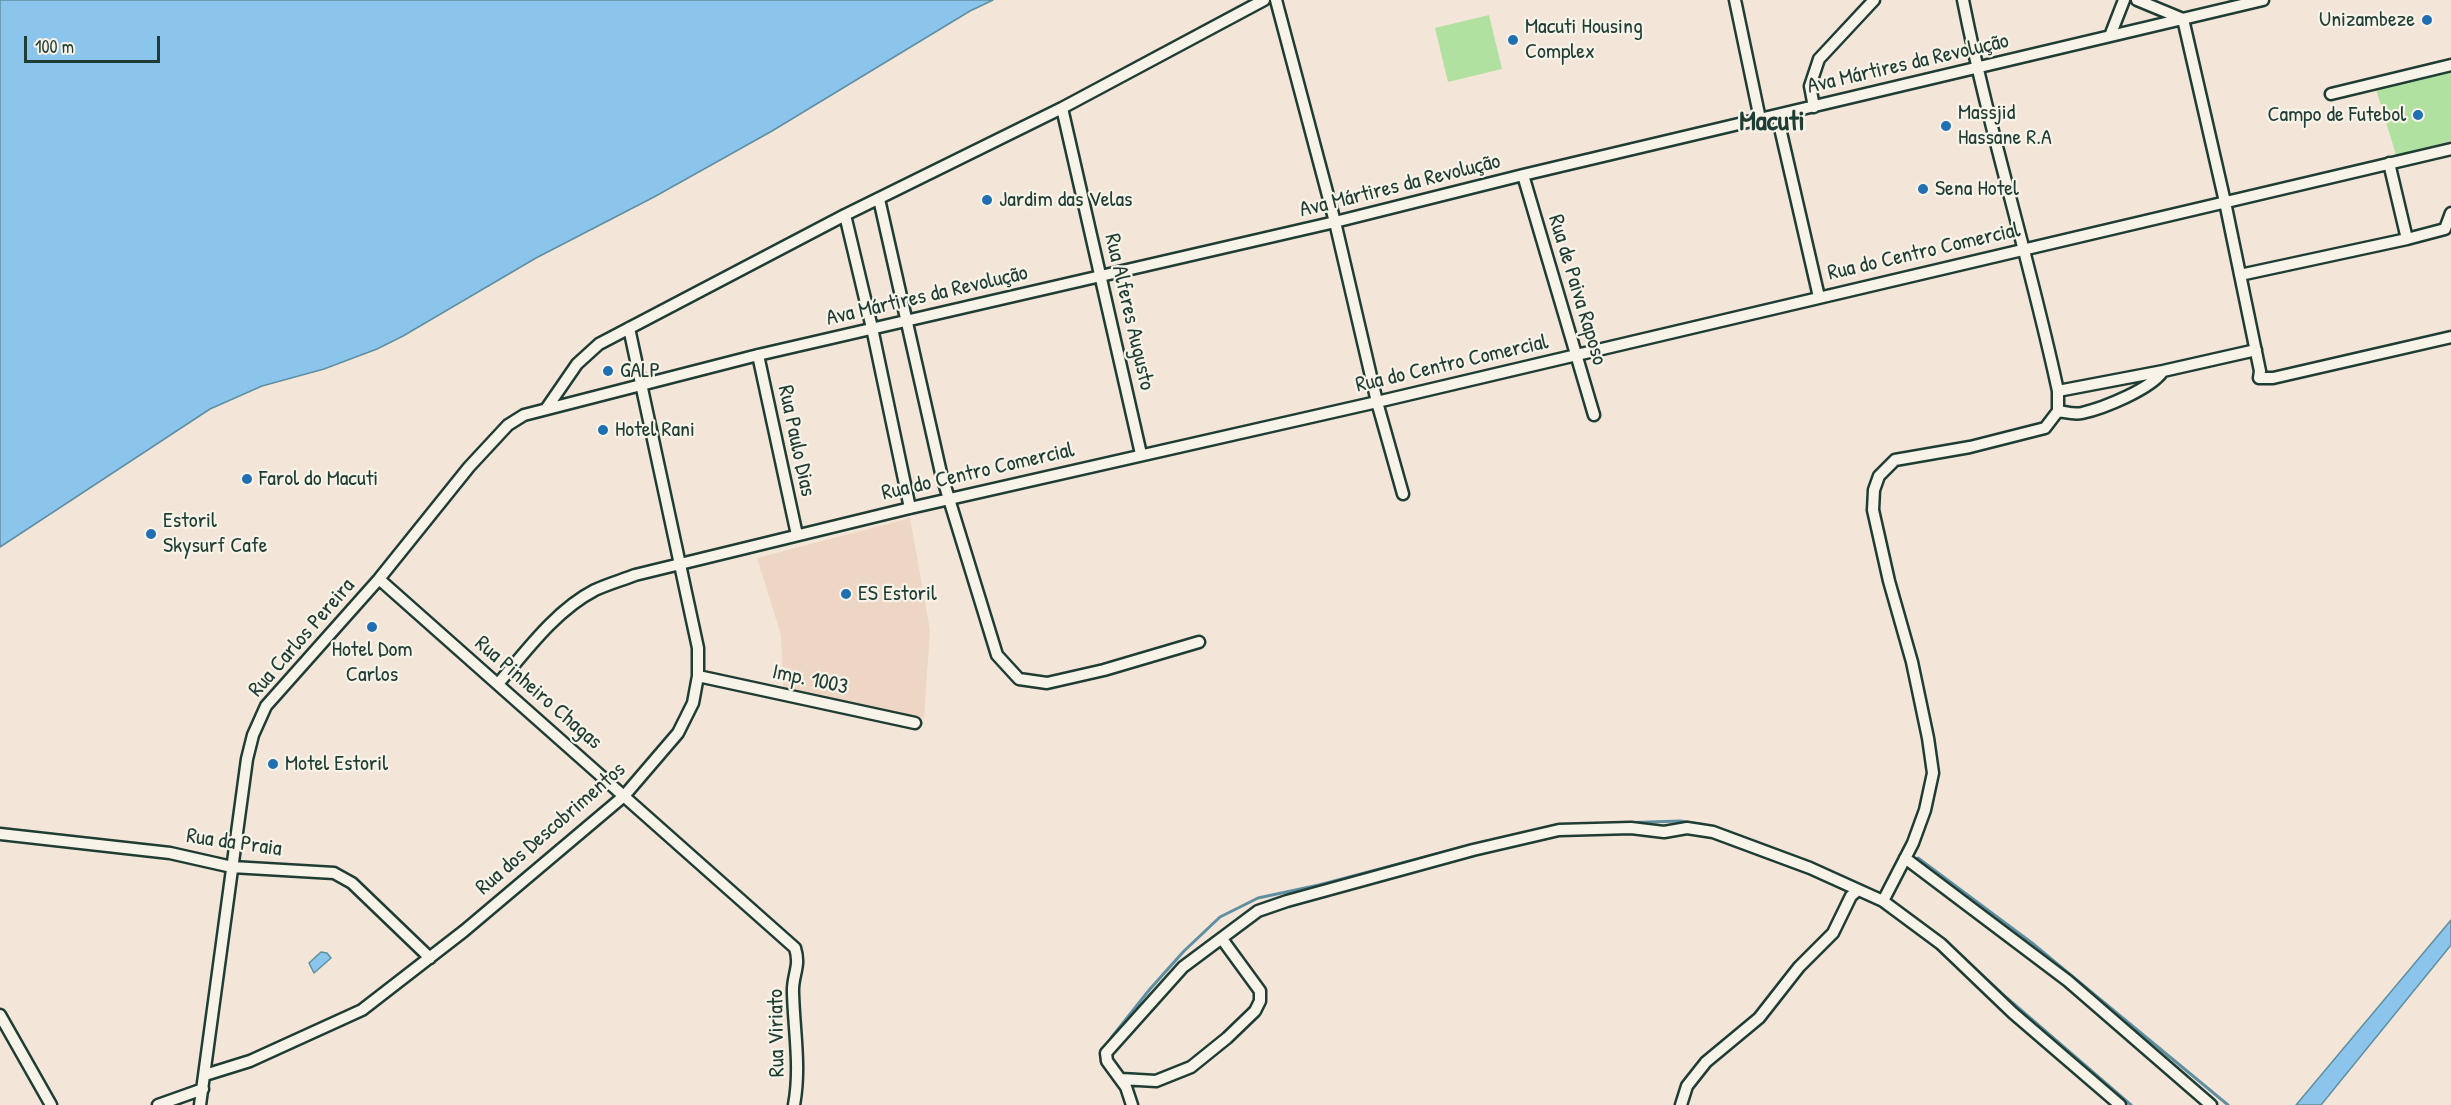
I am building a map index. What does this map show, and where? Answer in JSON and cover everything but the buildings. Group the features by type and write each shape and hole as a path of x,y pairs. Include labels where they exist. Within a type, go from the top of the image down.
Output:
{"street":[{"path":"546,409 577,364 599,344 845,215 1062,108 1264,0"},
{"path":"1276,0 1335,222 1377,402 1403,494"},
{"path":"1735,0 1760,119"},
{"path":"1814,107 1809,86 1820,59 1874,0"},
{"path":"1883,901 1905,858 1925,810 1933,773 1912,662 1889,581 1873,510 1874,490 1879,476 1895,460 1970,447 2044,428 2058,411 2058,391 2043,322 1976,69 1963,0"},
{"path":"2110,36 2124,0"},
{"path":"2137,0 2183,19 2225,202 2256,350 2259,378 2273,378 2451,337"},
{"name":"Ava Mártires da Revolução","path":"546,409 640,383 1335,222 1523,175 2263,0"},
{"path":"2331,94 2451,65"},
{"name":"Rua Alferes Augusto","path":"1062,108 1141,454"},
{"path":"1777,115 1819,297"},
{"name":"Rua do Centro Comercial","path":"498,684 537,638 569,609 594,591 635,575 681,562 1141,454 1377,402 2451,149"},
{"path":"2389,163 2407,238"},
{"name":"Rua de Paiva Raposo","path":"1523,175 1594,415"},
{"path":"879,199 933,443 997,655 1019,679 1047,683 1104,670 1199,642"},
{"path":"2240,275 2445,229 2451,213"},
{"path":"845,215 872,328 910,508"},
{"name":"Rua dos Descobrimentos","path":"206,1075 250,1061 362,1010 430,958 624,796 678,733 693,703 698,676 698,648 629,328"},
{"path":"2058,391 2256,350"},
{"name":"Rua Paulo Dias","path":"758,355 797,535"},
{"path":"2058,411 2080,414 2097,408 2148,385 2163,371"},
{"name":"Rua Carlos Pereira","path":"200,1105 206,1075 247,759 262,713 379,579 469,467 508,425 524,415 546,409"},
{"name":"Rua Pinheiro Chagas","path":"379,579 795,948 799,960"},
{"name":"Imp. 1003","path":"698,676 915,723"},
{"path":"1132,1105 1120,1079 1107,1061 1106,1053 1183,967 1258,911 1473,850 1559,830 1631,828 1664,832 1699,828 1748,843 1883,901 1941,944 2013,1013 2120,1105"},
{"name":"Rua da Praia","path":"0,834 170,853 232,867 334,873 352,883 430,958"},
{"path":"1905,858 2068,981 2211,1105"},
{"path":"1681,1105 1687,1086 1706,1062 1759,1018 1799,967 1833,933 1851,896 1858,890"},
{"path":"1120,1079 1156,1081 1191,1066 1227,1038 1255,1011 1260,1001 1260,992 1222,939"},
{"name":"Rua Viriato","path":"794,1105 797,1087 797,1050 793,990 799,960"},
{"path":"0,1015 51,1105"},
{"path":"158,1105 203,1089"}],"shaded area":[{"name":"ES Estoril","path":"910,518 930,630 924,718 783,688 781,635 757,558"}],"green space":[{"path":"1489,15 1502,69 1448,82 1435,28"},
{"name":"Campo de Futebol","path":"2451,72 2451,141 2396,155 2376,89"}],"water":[{"path":"0,0 993,0 970,11 772,131 654,197 536,258 403,336 377,349 324,369 262,386 210,409 0,547"},
{"path":"2451,920 2451,945 2321,1105 2296,1105"},
{"path":"321,952 327,953 331,958 314,973 309,963"}],"waterway":[{"path":"1559,825 1680,821 1705,825"},
{"path":"1111,1038 1184,951 1220,917 1258,898 1319,885 1459,848"},
{"path":"1918,858 2032,943 2228,1105"},
{"path":"1919,921 1940,937"},
{"path":"1952,947 2007,998 2131,1105"}],"place":[{"name":"Unizambeze","path":"2427,20"},
{"name":"Macuti Housing Complex","path":"1513,40"},
{"name":"Campo de Futebol","path":"2418,115"},
{"name":"Massjid Hassane R.A","path":"1946,126"},
{"name":"Sena Hotel","path":"1923,189"},
{"name":"Jardim das Velas","path":"987,200"},
{"name":"GALP","path":"608,371"},
{"name":"Hotel Rani","path":"603,430"},
{"name":"Farol do Macuti","path":"247,479"},
{"name":"Estoril Skysurf Cafe","path":"151,534"},
{"name":"ES Estoril","path":"846,594"},
{"name":"Hotel Dom Carlos","path":"372,627"},
{"name":"Motel Estoril","path":"273,764"}],"district":[{"name":"Macuti","path":"1772,123"}]}
